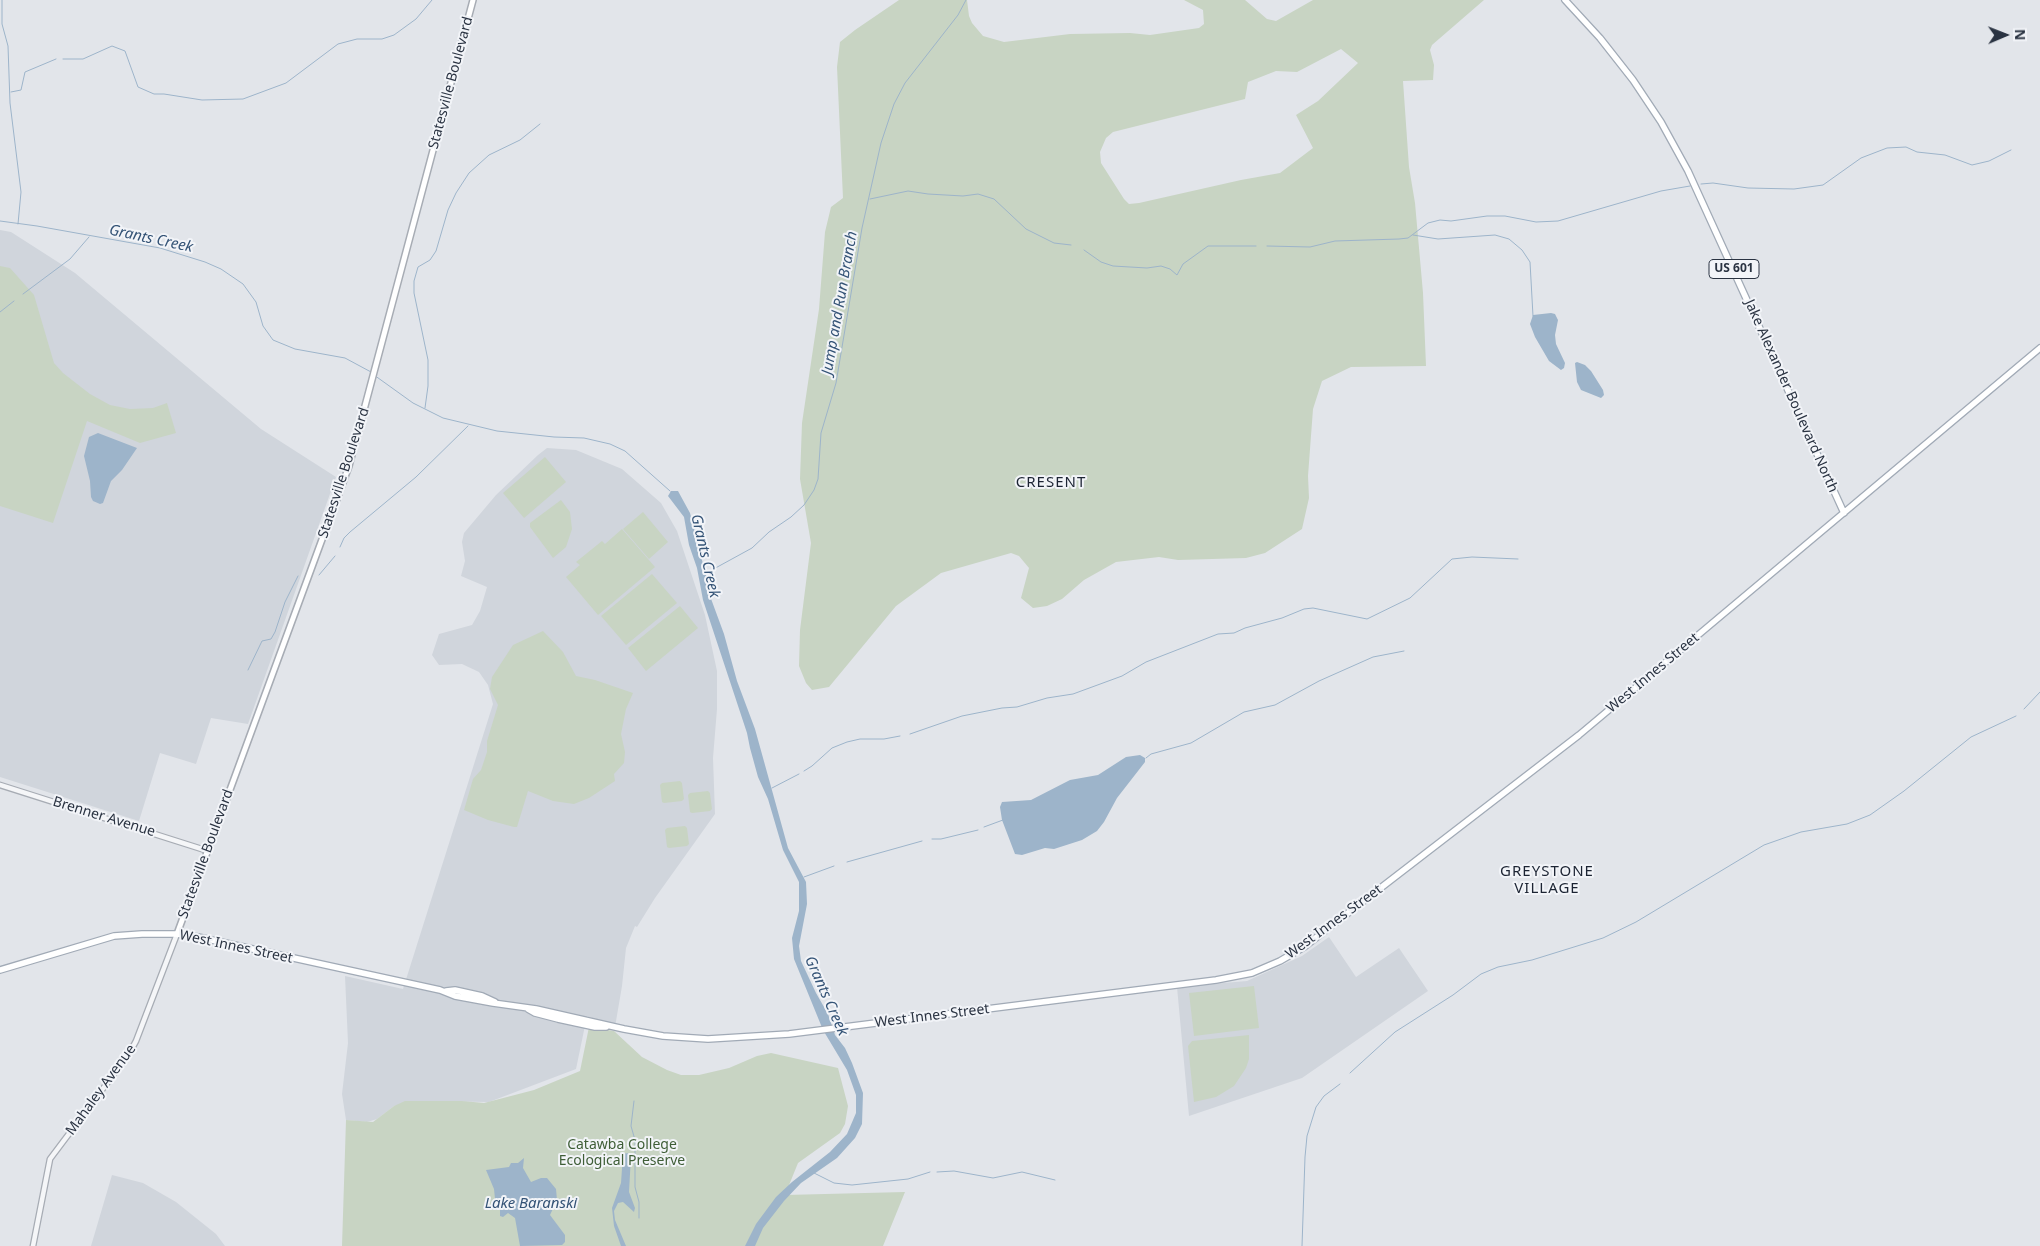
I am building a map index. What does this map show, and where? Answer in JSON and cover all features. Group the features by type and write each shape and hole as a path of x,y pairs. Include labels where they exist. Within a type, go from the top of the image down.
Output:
{"main road":[{"name":"Statesville Boulevard","path":"177,934 349,466 373,383 473,0"},
{"name":"Jake Alexander Boulevard North","path":"1565,0 1600,38 1633,80 1661,122 1688,171 1844,513"},
{"name":"West Innes Street","path":"0,970 114,936 177,934 198,937 455,996 528,1009 535,1013 595,1027 610,1026 663,1036 687,1038 763,1037 1238,977 1280,961 1304,947 1579,735 2040,348"}],"street":[{"name":"Brenner Avenue","path":"0,784 208,850"},
{"name":"Mahaley Avenue","path":"32,1246 50,1159 129,1054 136,1041 177,934"}],"shaded area":[{"path":"0,230 11,232 75,273 261,429 336,477 248,724 211,718 196,764 160,753 139,821 0,777"},
{"path":"547,448 576,450 622,469 661,503 677,531 705,615 717,671 717,709 713,758 715,814 655,898 637,927 635,926 626,948 615,1027 587,1016 576,1069 489,1102 425,1101 394,1106 377,1119 367,1122 346,1120 342,1094 348,1043 345,976 403,989 493,704 488,685 479,672 462,664 439,665 432,655 439,634 472,625 480,611 487,587 461,576 465,561 462,542 464,533 496,495"},
{"path":"1329,937 1356,977 1399,948 1428,991 1302,1078 1189,1116 1177,987 1247,981 1302,956"},
{"path":"112,1175 143,1183 176,1202 216,1234 225,1246 91,1246"}],"green space":[{"path":"899,0 967,0 972,23 983,36 1004,42 1070,34 1130,33 1150,35 1199,28 1204,24 1203,10 1184,0 1245,0 1267,19 1276,21 1313,0 1484,0 1432,45 1430,50 1434,65 1433,80 1403,81 1409,167 1415,203 1423,293 1426,366 1351,367 1322,381 1313,409 1308,476 1309,498 1302,529 1265,553 1246,558 1178,560 1159,557 1116,562 1084,580 1062,599 1047,606 1033,608 1021,598 1029,568 1019,556 1011,553 941,573 896,606 829,687 812,690 806,683 799,666 800,630 811,543 800,479 802,423 819,309 825,232 831,207 843,198 837,67 840,42","holes":["1341,49 1358,63 1318,101 1296,115 1313,148 1280,173 1129,204 1101,163 1100,152 1106,138 1113,132 1245,99 1248,82 1276,71 1297,72"]},
{"path":"0,266 10,268 34,295 54,363 63,373 90,394 110,405 130,409 153,408 167,403 176,433 140,443 87,421 53,523 0,506"},
{"path":"545,457 566,482 524,518 503,493"},
{"path":"561,500 570,512 572,529 566,547 553,558 530,527 530,523"},
{"path":"643,512 668,542 649,559 623,529"},
{"path":"622,529 655,567 598,615 566,577 580,565 576,562 602,541 605,544"},
{"path":"652,574 677,603 626,645 601,616"},
{"path":"680,606 698,628 646,671 628,648"},
{"path":"543,631 563,652 576,676 595,680 633,693 626,709 621,734 625,752 624,763 614,774 615,781 589,798 574,804 553,801 528,791 517,827 514,827 488,820 464,810 473,779 481,770 487,752 487,741 498,705 490,689 492,677 513,645"},
{"path":"680,781 682,783 684,799 682,801 662,802 660,785 662,783"},
{"path":"708,791 710,793 712,809 710,811 690,812 688,795 690,793"},
{"path":"685,826 687,828 689,844 687,846 667,847 665,830 667,828"},
{"path":"1254,986 1259,1028 1194,1036 1189,993"},
{"name":"Catawba College Ecological Preserve","path":"589,1027 614,1031 642,1057 681,1075 699,1075 729,1068 757,1056 771,1053 838,1068 848,1106 845,1124 840,1133 798,1163 785,1195 905,1192 883,1246 342,1246 346,1120 373,1122 394,1106 405,1101 484,1103 534,1090 580,1071"},
{"path":"1249,1035 1249,1059 1246,1068 1234,1086 1216,1097 1194,1102 1188,1046 1192,1041"}],"water":[{"path":"1555,314 1558,320 1555,335 1556,344 1565,363 1564,368 1561,370 1549,361 1530,324 1533,315"},
{"path":"1575,363 1585,365 1591,371 1603,390 1604,395 1601,398 1581,390 1577,382"},
{"path":"98,433 137,448 122,470 111,481 103,503 100,504 93,501 91,497 90,481 84,456 89,437"},
{"path":"671,491 678,491 690,513 704,568 707,571 710,596 724,634 737,681 755,729 788,848 806,882 807,904 799,946 801,961 828,1014 835,1035 845,1048 863,1093 862,1124 855,1138 837,1158 801,1183 784,1201 763,1228 755,1246 745,1246 756,1224 776,1197 830,1152 847,1134 856,1113 856,1095 847,1070 823,1030 794,959 792,938 799,911 799,882 783,850 768,799 758,777 747,733 703,600 684,517 668,496"},
{"path":"1140,755 1145,758 1145,762 1117,798 1097,831 1082,840 1054,849 1045,848 1022,855 1015,854 1002,820 1000,807 1002,802 1031,800 1070,780 1098,775 1126,757"},
{"path":"628,1153 631,1156 629,1192 635,1208 634,1212 623,1202 618,1203 614,1211 615,1220 626,1246 621,1246 614,1226 612,1208 621,1183 623,1154"},
{"name":"Lake Baranski","path":"524,1158 523,1168 531,1182 547,1178 556,1189 557,1200 550,1215 565,1235 565,1242 562,1245 520,1246 515,1218 508,1213 503,1217 500,1216 500,1207 495,1199 494,1189 486,1170 509,1167 511,1163 518,1163"}],"waterway":[{"path":"2,0 2,24 8,46 10,103 21,192 18,224"},
{"path":"63,59 83,59 112,46 125,51 138,87 154,94 202,100 243,99 286,83 338,44 357,39 382,39 394,35 416,19 432,0"},
{"name":"Jump and Run Branch","path":"706,570 710,571 752,548 804,505 814,490 818,479 821,433 836,383 862,228 881,143 894,104 905,83 958,15 966,0"},
{"path":"11,92 21,90 25,72 56,59"},
{"path":"425,408 428,386 428,360 414,293 414,281 418,267 430,260 436,251 448,210 469,173 489,155 520,140 540,124"},
{"path":"1701,184 1713,183 1748,188 1794,189 1823,185 1861,158 1887,148 1906,147 1917,152 1945,155 1972,165 1989,161 2011,150"},
{"path":"1267,246 1310,247 1335,241 1408,238 1428,223 1440,220 1451,221 1487,216 1505,216 1536,222 1558,221 1661,191 1690,186"},
{"path":"870,199 908,191 963,196 978,194 994,199 1026,229 1054,243 1071,245"},
{"name":"Grants Creek","path":"0,221 160,248 205,262 221,269 243,284 256,302 263,326 273,340 295,349 345,358 371,372"},
{"path":"1413,235 1438,239 1495,235 1509,239 1522,250 1530,262 1533,316"},
{"path":"23,294 70,259 89,237"},
{"path":"1084,250 1101,262 1113,266 1147,268 1161,266 1170,269 1177,275 1183,264 1208,246 1256,246"},
{"path":"0,312 14,301"},
{"name":"Grants Creek","path":"374,375 413,403 443,418 497,431 584,438 610,444 625,451 670,491"},
{"path":"340,547 344,538 350,532 416,477 468,426"},
{"path":"319,575 335,556"},
{"path":"910,734 962,716 1017,707 1047,698 1073,694 1122,676 1146,662 1218,634 1234,633 1304,609 1313,608 1367,619 1410,598 1452,559 1472,557 1518,559"},
{"path":"248,670 262,641 271,639 275,632 285,602 298,576"},
{"path":"1146,758 1151,754 1191,743 1244,712 1275,705 1319,681 1373,657 1404,651"},
{"path":"2024,709 2040,692"},
{"path":"1350,1073 1395,1032 1453,995 1481,974 1498,967 1532,960 1603,938 1636,922 1764,845 1801,832 1847,824 1870,815 1904,791 1971,737 2016,716"},
{"path":"804,771 832,748 847,742 860,739 884,739 900,736"},
{"path":"772,788 799,774"},
{"path":"984,827 1003,820"},
{"path":"932,839 941,839 978,830"},
{"path":"847,862 922,841"},
{"path":"804,877 834,866"},
{"path":"1302,1246 1307,1136 1316,1107 1324,1096 1340,1084"},
{"path":"634,1101 631,1126 635,1140 635,1187 639,1202 639,1218"},
{"path":"937,1172 954,1171 993,1178 1022,1172 1055,1180"},
{"path":"814,1173 834,1183 852,1185 908,1179 930,1172"}],"district":[{"name":"CRESENT","path":"1051,483"},
{"name":"GREYSTONE VILLAGE","path":"1547,880"}]}
